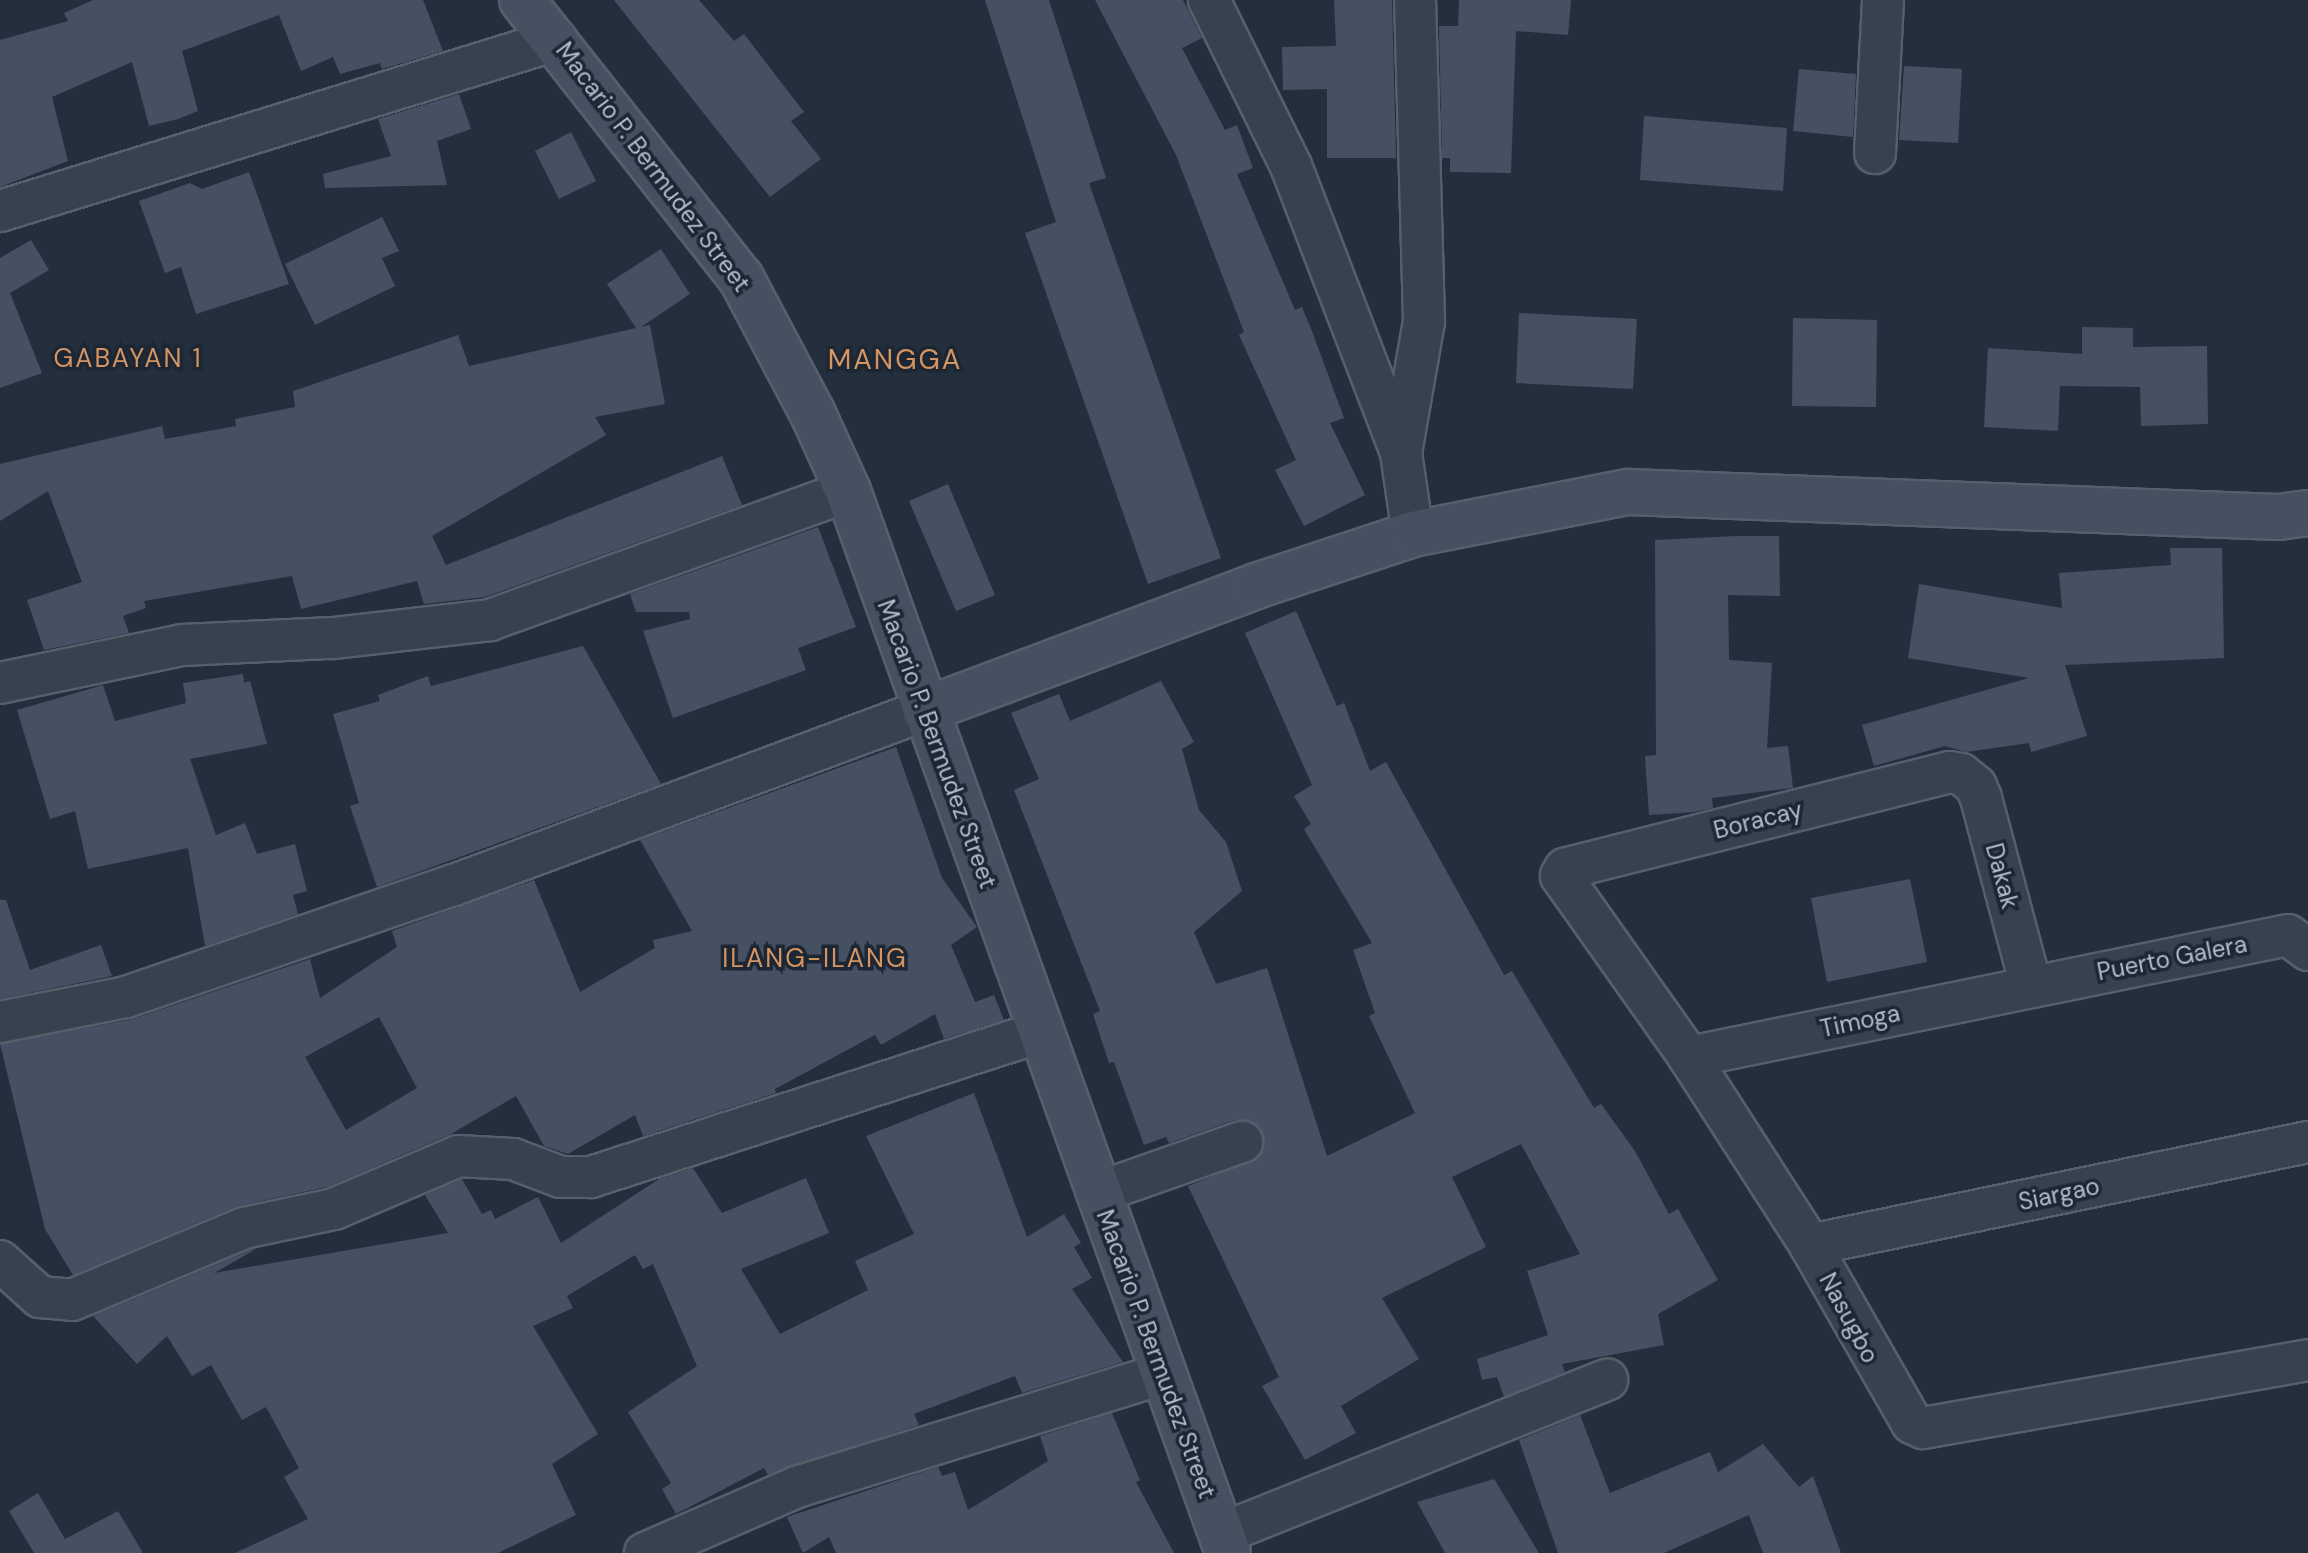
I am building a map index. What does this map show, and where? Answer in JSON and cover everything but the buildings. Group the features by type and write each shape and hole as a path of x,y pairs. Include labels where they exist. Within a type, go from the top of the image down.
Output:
{"main road":[{"name":"Macario P. Bermudez Street","path":"522,0 741,278 848,491 1161,1374 1225,1543"},
{"path":"925,710 1256,586 1413,534 1482,517 1628,492 2279,517 2308,513"}],"street":[{"path":"1209,0 1291,166 1401,453 1413,534"},
{"path":"1401,453 1424,321 1415,0"},
{"path":"1875,153 1883,0"},
{"path":"0,211 556,40"},
{"path":"0,683 182,645 333,638 490,620 848,491"},
{"path":"0,1022 126,997 454,885 925,710"},
{"name":"Boracay","path":"1561,878 1565,869 1950,772 1961,774"},
{"name":"Dakak","path":"1961,774 1981,798 2031,986"},
{"name":"Nasugbo","path":"1561,878 1689,1057 1810,1245 1905,1418 1923,1428 2308,1360"},
{"name":"Puerto Galera","path":"2031,986 2288,935 2308,950"},
{"name":"Timoga","path":"1689,1057 2031,986"},
{"path":"0,1261 40,1297 72,1300 244,1228 334,1209 458,1156 513,1159 561,1177 591,1177 1041,1032"},
{"path":"1097,1193 1242,1142"},
{"name":"Siargao","path":"1810,1245 2308,1142"},
{"path":"645,1553 797,1487 1161,1374"},
{"path":"1225,1543 1607,1380"}],"district":[{"name":"GABAYAN 1","path":"128,359"},
{"name":"MANGGA","path":"895,360"},
{"name":"ILANG-ILANG","path":"815,959"}]}
